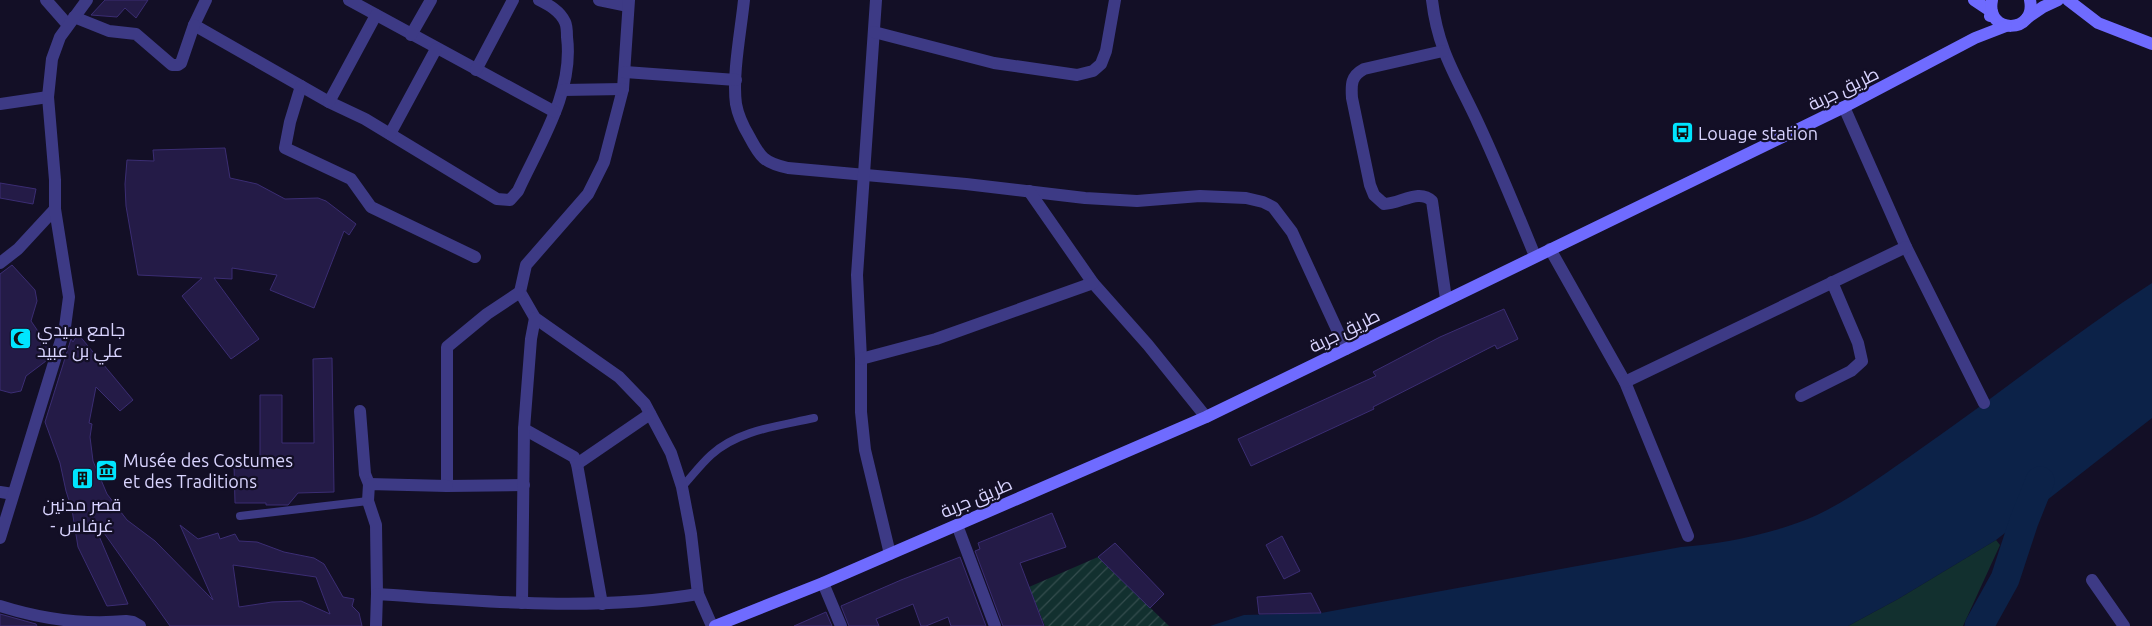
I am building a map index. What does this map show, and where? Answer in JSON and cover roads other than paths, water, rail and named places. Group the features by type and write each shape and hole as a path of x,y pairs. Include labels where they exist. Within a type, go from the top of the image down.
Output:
{"main road":[{"path":"1974,0 1992,6 2000,23 2006,26"},
{"path":"2027,18 2031,7 2030,0"},
{"path":"2027,18 2058,0"},
{"path":"2068,0 2098,22 2152,44"},
{"name":"طريق جربة","path":"1975,38 1988,24 1992,6"},
{"name":"طريق جربة","path":"714,626 823,583 1206,417 1844,107 1975,38 2006,26 2018,25 2027,18"}],"street":[{"path":"46,0 71,21 109,31 136,34 172,64 178,66 181,63 194,25 206,0"},
{"path":"0,538 65,327 69,297 55,209 55,180 48,97 52,59 60,37 87,0"},
{"path":"349,0 555,112"},
{"path":"411,35 431,0"},
{"path":"476,70 513,0"},
{"path":"194,25 329,102 365,119 504,201 510,200 518,191 555,112 563,90 570,56 565,23 552,7 539,0"},
{"path":"599,0 628,3 623,89 611,140 595,182 564,223 526,265 520,292 535,318 619,378 645,404 671,453 682,486 692,534 698,594 714,626"},
{"path":"744,0 736,80 736,104 755,149 764,160 788,168 1029,190 1085,198 1137,201 1200,196 1246,198 1263,202 1273,207 1292,232 1346,348"},
{"path":"876,0 857,275 861,359 861,412 865,450 890,554"},
{"path":"874,32 994,63 1077,75 1093,71 1101,64 1106,51 1114,0"},
{"path":"1432,0 1438,38 1443,51 1479,124 1535,256"},
{"path":"329,102 376,15"},
{"path":"390,134 436,49"},
{"path":"1443,51 1364,69 1357,73 1351,84 1352,98 1366,166 1374,195 1384,204 1394,204 1417,195 1428,197 1432,201 1446,299"},
{"path":"625,72 736,80"},
{"path":"301,86 285,148 351,180 370,206 475,257"},
{"path":"563,90 623,89"},
{"path":"0,104 48,97"},
{"path":"1844,107 1906,248 1984,403"},
{"path":"1029,190 1093,283 1148,345 1206,417"},
{"path":"0,263 18,249 55,209"},
{"path":"1625,382 1906,248"},
{"path":"1550,249 1625,382 1688,536"},
{"path":"1802,396 1851,371 1862,360 1858,343 1832,282"},
{"path":"861,359 936,339 1093,283"},
{"path":"447,486 447,348 487,314 520,292"},
{"path":"522,603 524,429 531,339 535,318"},
{"path":"360,411 365,474 369,484 368,501 376,525 376,626"},
{"path":"577,464 650,414"},
{"path":"524,429 574,457 577,464 602,604"},
{"path":"369,484 524,485"},
{"path":"0,492 14,494"},
{"path":"956,525 995,626"},
{"path":"2092,580 2124,626"},
{"path":"823,583 841,626"},
{"path":"377,594 522,603 602,604 660,600 698,594"},
{"path":"0,606 30,615 68,621 126,621 140,626"}],"lane":[{"path":"682,486 712,454 733,440 759,430 814,418"},
{"path":"240,516 368,501"}],"water":[{"path":"2152,283 2152,418 1996,540 1898,599 1848,626 1210,626 1244,615 1321,613 1681,547 1736,540 1794,524 1827,510 1874,482 2093,323"}],"waterway":[{"path":"1979,626 2005,579 2024,521 2040,481"}],"place":[{"name":"Louage station","path":"1682,133"},
{"name":"جامع سيدي علي بن عبيد","path":"21,339"},
{"name":"Musée des Costumes et des Traditions","path":"107,470"},
{"name":"قصر مدنين - غرفاس","path":"82,479"}]}
